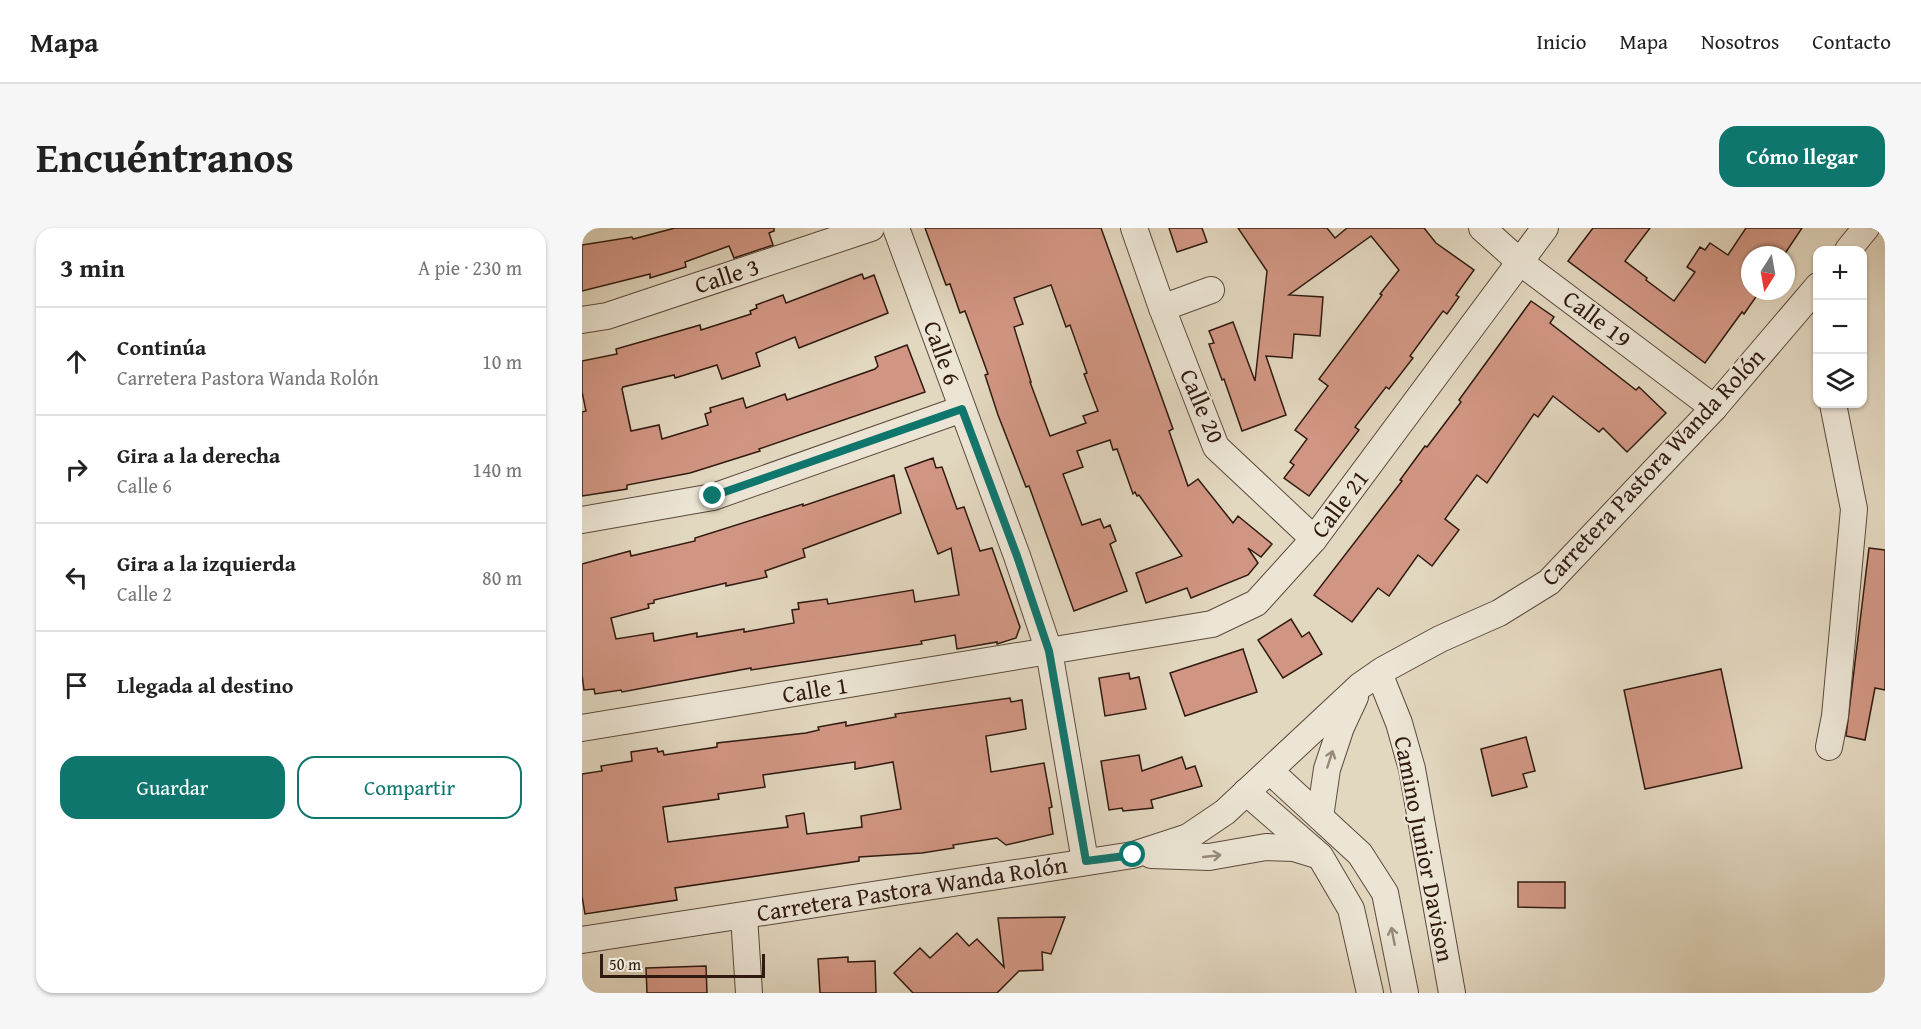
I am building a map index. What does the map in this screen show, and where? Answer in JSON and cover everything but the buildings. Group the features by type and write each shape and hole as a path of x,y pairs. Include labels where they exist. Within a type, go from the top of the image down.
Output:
{"street":[{"name":"Calle 3","path":"582,320 607,316 871,228"},
{"name":"Calle 6","path":"896,228 1017,556 1049,651 1086,861"},
{"name":"Calle 20","path":"1134,228 1162,308 1216,447 1314,539"},
{"name":"Calle 19","path":"1482,228 1520,262 1714,408"},
{"name":"Calle 21","path":"1049,651 1212,624 1256,603 1314,539 1545,228"},
{"path":"1851,246 1866,228"},
{"path":"1162,308 1211,290"},
{"name":"Carretera Pastora Wanda Rolón","path":"582,940 1133,855 1188,837 1225,812 1350,693 1440,639 1499,613 1549,582 1714,408 1813,292"},
{"path":"1829,747 1836,705 1854,509 1834,408"},
{"path":"582,520 713,496 962,409"},
{"name":"Calle 1","path":"582,728 1049,651"},
{"path":"1320,817 1327,769 1341,727 1369,680"},
{"name":"Camino Junior Davison","path":"1369,680 1399,723 1412,769 1452,993"},
{"path":"1270,771 1360,854 1385,894 1405,993"},
{"path":"1246,792 1320,856 1351,909 1370,993"},
{"path":"1133,855 1209,857 1266,847 1294,848 1320,856"},
{"path":"744,916 749,993"}],"route":[{"path":"713,496 962,409 1017,556 1049,651 1086,861 1133,855"}]}
